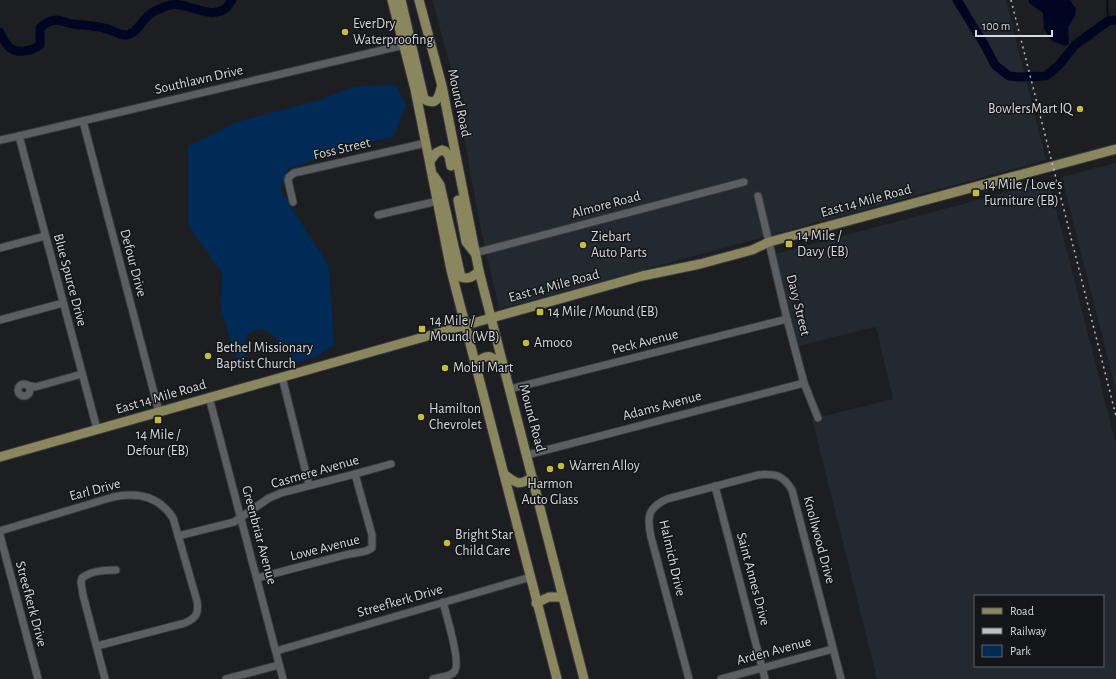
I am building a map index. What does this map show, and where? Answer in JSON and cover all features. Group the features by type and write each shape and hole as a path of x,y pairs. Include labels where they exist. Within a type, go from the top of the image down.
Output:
{"main road":[{"path":"392,0 415,89 432,172 461,277 467,278 474,276 479,271"},
{"path":"401,0 424,99 429,102 438,99 442,86"},
{"path":"414,0 423,33 433,51"},
{"name":"Mound Road","path":"419,0 442,86 479,271 584,679"},
{"name":"East 14 Mile Road","path":"0,457 642,276 700,264 752,250 769,242 1116,149"},
{"path":"430,161 439,151 445,151 450,156 466,242 475,253"},
{"path":"440,200 451,270 531,578 536,603 557,679"},
{"path":"476,364 480,359 487,356 494,358 504,366"},
{"path":"504,474 518,483 525,482 532,477"},
{"path":"536,603 549,597 563,597"}],"street":[{"name":"Southlawn Drive","path":"0,140 404,45"},
{"name":"Defour Drive","path":"82,121 159,412"},
{"name":"Blue Spurce Drive","path":"19,136 96,429"},
{"name":"Foss Street","path":"293,202 288,180 294,173 426,142"},
{"name":"Almore Road","path":"475,253 744,182"},
{"name":"Davy Street","path":"758,196 787,319 804,383 818,418"},
{"path":"378,215 440,200"},
{"path":"0,248 45,236"},
{"path":"0,320 63,303"},
{"name":"Peck Avenue","path":"510,389 787,319"},
{"path":"30,388 82,374"},
{"path":"282,377 310,485"},
{"name":"Adams Avenue","path":"527,455 804,383"},
{"name":"Greenbriar Avenue","path":"209,398 283,679"},
{"name":"Casmere Avenue","path":"178,536 234,522 269,498 281,493 390,464"},
{"name":"Lowe Avenue","path":"257,578 366,551 372,548 372,535 355,474"},
{"name":"Knollwood Drive","path":"715,486 767,474 779,476 788,483 795,501 841,679"},
{"name":"Saint Annes Drive","path":"715,486 765,679"},
{"name":"Halmich Drive","path":"689,679 651,537 649,519 652,509 660,502 666,499 715,486"},
{"name":"Earl Drive","path":"0,531 113,497 134,494 148,498 168,510 173,518 178,536"},
{"name":"Streefkerk Drive","path":"0,535 38,679"},
{"path":"96,646 184,623 196,616 198,612 197,601 178,536"},
{"path":"105,679 81,582 82,578 90,574 116,570"},
{"name":"Streefkerk Drive","path":"276,650 531,578"},
{"path":"433,679 454,673 457,668 455,649 443,602"},
{"name":"Arden Avenue","path":"721,679 833,649"},
{"path":"226,679 279,665"}],"shaded area":[{"path":"432,0 1006,0 1046,160 502,308 499,307 482,235 452,73"},
{"path":"1029,0 1070,0 1076,9 1075,16 1068,27 1069,44 1065,46 1052,41 1044,29 1043,13 1029,3"},
{"path":"1116,163 1116,391 1062,177"},
{"path":"1049,181 1116,444 1116,679 877,679 812,419 893,399 876,327 799,346 775,254"}],"green space":[{"path":"396,85 406,106 393,137 357,145 288,169 280,190 329,266 334,345 317,356 295,363 287,349 280,346 271,333 262,330 252,331 247,334 245,345 245,369 240,364 234,352 221,309 222,273 188,225 188,146 237,122 320,100 355,86"}],"waterway":[{"path":"0,32 5,43 11,49 24,51 33,49 40,45 40,28 53,20 72,24 101,27 125,35 136,30 150,14 170,5 184,6 206,12 213,12 226,8 232,0"},
{"path":"957,0 995,65 1009,76 1046,76 1059,65 1075,45 1108,21 1116,20"},
{"path":"1107,0 1108,21"}],"railway":[{"path":"1011,0 1116,416"}],"place":[{"name":"EverDry Waterproofing","path":"345,32"},
{"name":"BowlersMart IQ","path":"1080,109"},
{"name":"14 Mile / Love's Furniture (EB)","path":"976,193"},
{"name":"14 Mile / Davy (EB)","path":"789,244"},
{"name":"Ziebart Auto Parts","path":"583,245"},
{"name":"14 Mile / Mound (EB)","path":"540,312"},
{"name":"14 Mile / Mound (WB)","path":"422,329"},
{"name":"Amoco","path":"526,343"},
{"name":"Bethel Missionary Baptist Church","path":"208,356"},
{"name":"Mobil Mart","path":"445,368"},
{"name":"Hamilton Chevrolet","path":"421,417"},
{"name":"14 Mile / Defour (EB)","path":"158,420"},
{"name":"Warren Alloy","path":"561,466"},
{"name":"Harmon Auto Glass","path":"550,469"},
{"name":"Bright Star Child Care","path":"447,543"}]}
